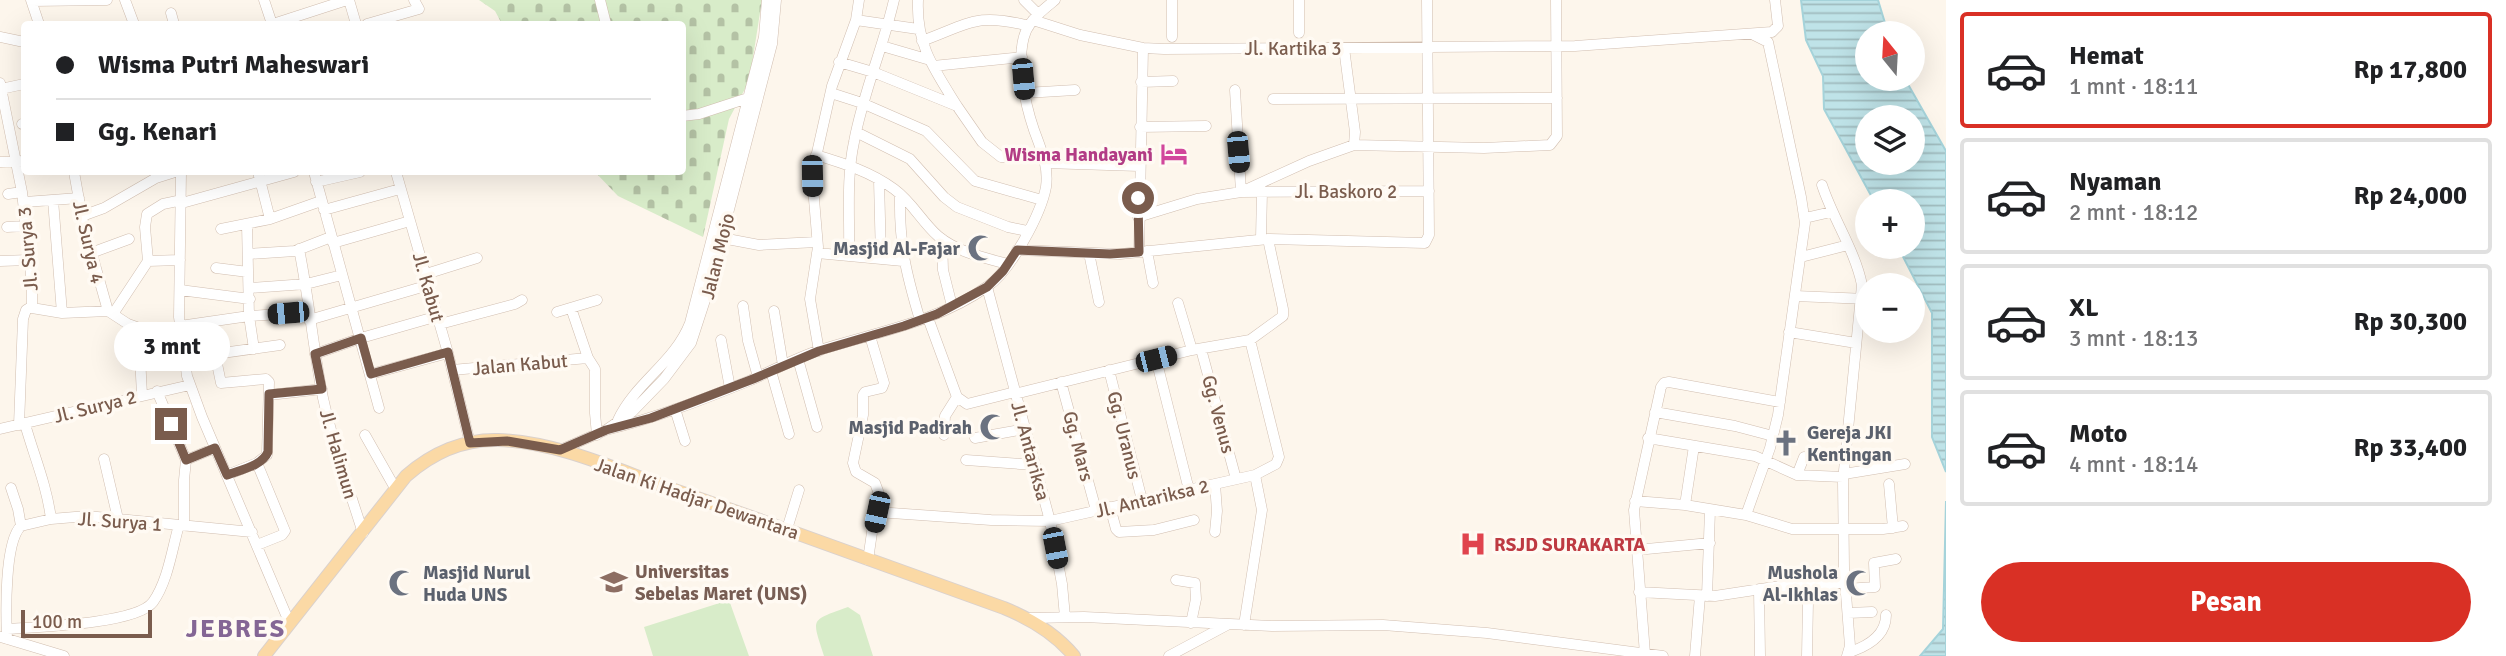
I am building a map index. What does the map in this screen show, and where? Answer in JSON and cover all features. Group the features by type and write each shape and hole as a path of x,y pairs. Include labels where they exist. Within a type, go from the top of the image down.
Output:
{"main road":[{"name":"Jalan Ki Hadjar Dewantara","path":"264,656 363,533 395,488 428,459 470,443 507,441 560,450 788,529 1030,618 1074,656"}],"street":[{"path":"38,21 31,0 107,0"},
{"path":"125,0 133,21"},
{"path":"264,0 271,21"},
{"path":"282,21 348,0 355,21"},
{"path":"378,21 419,9 415,0"},
{"path":"600,0 605,21"},
{"path":"618,420 624,408 667,360 686,334 735,163 764,37 767,0"},
{"name":"Jalan Mojo","path":"560,450 602,433 632,412 664,379 691,343 722,238 735,163 772,44 776,0"},
{"path":"819,351 810,299 817,247 812,176 839,62 856,20 859,0"},
{"path":"849,256 850,165 862,103 882,46 894,0"},
{"path":"918,0 918,29 932,63 957,106 992,151 1007,157 1139,166"},
{"path":"1024,0 1033,20"},
{"path":"571,308 588,358 594,366 594,407 602,433 675,409 819,351 924,319 987,287 1017,250 1042,200 1047,177 1025,93 1024,38 1033,20 1055,0"},
{"path":"1172,0 1172,37"},
{"path":"1299,0 1299,33"},
{"path":"1017,250 1143,252 1265,239 1425,243 1429,235 1427,0"},
{"path":"1138,217 1197,198 1241,192 1309,161 1354,145 1484,148 1549,145 1557,136 1557,98 1566,47 1556,0"},
{"path":"1754,35 1776,30 1779,19 1775,0"},
{"path":"171,13 173,21"},
{"name":"Jl. Kartika 3","path":"922,41 982,19 1033,20 1080,35 1143,48 1566,47 1754,35"},
{"path":"856,20 918,29"},
{"path":"1746,515 1773,436 1780,402 1805,218 1768,42 1754,35"},
{"path":"0,37 21,41"},
{"path":"882,46 932,63 1023,57"},
{"path":"1143,48 1138,217 1143,252 1153,283"},
{"path":"1344,48 1354,145"},
{"path":"839,62 873,72 957,106"},
{"path":"1141,82 1173,81"},
{"path":"1,86 21,84"},
{"name":"Jl. Surya 3","path":"1,86 21,162"},
{"path":"1025,93 1075,90"},
{"path":"1235,90 1241,192"},
{"path":"831,93 862,103 926,131 975,181 1042,200"},
{"path":"686,116 748,98"},
{"path":"1273,99 1557,98"},
{"path":"1140,127 1206,126"},
{"path":"856,132 910,159 944,197 957,207 996,223 1027,231"},
{"path":"816,155 850,165 879,180 900,194 942,239 961,249 1008,264"},
{"path":"0,162 21,162"},
{"name":"Jl. Surya 3","path":"22,175 32,307 62,313 110,312 128,324 142,329 180,330 249,316 308,316 427,279 477,258"},
{"name":"Jl. Surya 4","path":"75,175 91,253 110,312"},
{"path":"82,216 104,208 166,175"},
{"path":"181,175 180,330 190,385 290,624"},
{"name":"Jl. Kabut","path":"397,175 448,352 470,443"},
{"path":"110,312 148,261 145,227 147,214 163,204 182,202 259,176 270,219"},
{"path":"315,176 379,408"},
{"path":"879,180 881,259"},
{"path":"1822,185 1858,273"},
{"path":"221,229 400,189"},
{"path":"900,194 903,261 957,397 967,404 1197,349 1251,340 1283,316 1265,239 1262,191"},
{"name":"Jl. Baskoro 2","path":"1241,192 1429,191"},
{"path":"8,194 53,200 79,198"},
{"path":"53,200 62,313"},
{"path":"1805,218 1832,212"},
{"path":"248,254 299,249 410,221"},
{"path":"247,224 249,316 254,349"},
{"path":"7,227 26,226"},
{"path":"722,238 759,245 817,247 849,256 903,261"},
{"path":"91,253 129,239"},
{"path":"942,239 943,271 952,306"},
{"path":"1801,257 1848,245"},
{"name":"Jl. Halimun","path":"299,249 322,389 363,533"},
{"path":"1089,253 1098,302"},
{"path":"0,261 29,260"},
{"path":"148,261 180,260"},
{"path":"216,268 248,272"},
{"path":"249,288 306,284 342,275"},
{"name":"Jl. Antariksa","path":"987,287 1050,521 1062,584 1065,617"},
{"path":"180,290 250,299"},
{"path":"1795,296 1855,299"},
{"path":"315,354 361,338 509,306 522,300"},
{"path":"557,312 597,300"},
{"name":"Gg. Venus","path":"1178,303 1197,349 1236,479"},
{"path":"743,306 748,341 758,377"},
{"path":"32,307 26,310 23,318 22,424 46,487 51,519"},
{"path":"774,311 783,365"},
{"path":"142,329 142,395"},
{"path":"1789,332 1855,343"},
{"path":"868,560 877,512 876,485 856,472 853,465 863,415 863,395 865,392 882,388 884,383 870,336"},
{"path":"721,340 730,388"},
{"path":"1244,625 1262,510 1255,475 1276,464 1279,457 1251,340"},
{"path":"1856,343 1843,475 1849,654 1882,632 1886,615"},
{"path":"184,358 280,345"},
{"path":"371,374 448,352"},
{"path":"215,354 221,383 268,380 268,452 265,458 257,463 227,475"},
{"name":"Jalan Kabut","path":"452,370 588,358"},
{"path":"798,359 817,427"},
{"path":"1156,359 1189,489"},
{"name":"Gg. Uranus","path":"1109,370 1142,500"},
{"path":"771,371 789,434"},
{"name":"Gg. Mars","path":"1061,382 1096,510"},
{"path":"1644,654 1635,501 1661,387 1666,382 1780,402"},
{"name":"Jl. Surya 2","path":"0,429 190,385"},
{"path":"269,394 322,389"},
{"path":"4,635 130,615 147,608 154,600 182,525 186,460 157,391"},
{"path":"944,435 946,416 957,397"},
{"path":"675,409 685,441"},
{"path":"1655,412 1735,426 1773,436"},
{"path":"975,438 1025,429"},
{"path":"365,435 395,488"},
{"path":"1648,438 1755,456 1797,475 1843,475 1905,464"},
{"path":"1685,505 1694,446"},
{"path":"186,460 215,448"},
{"path":"1797,475 1804,457"},
{"path":"104,459 118,519"},
{"path":"965,460 1035,465"},
{"path":"257,463 285,529 282,535 257,545"},
{"path":"1635,501 1685,505 1746,515 1792,529 1898,527 1889,485 1886,483 1885,468"},
{"name":"Jl. Antariksa 2","path":"877,512 1050,521 1255,475"},
{"path":"1215,484 1215,532"},
{"path":"4,635 4,572 15,536 21,526 11,488"},
{"path":"788,529 799,490"},
{"path":"1110,508 1118,532 1154,530 1194,520"},
{"path":"1695,656 1710,543 1710,510"},
{"name":"Jl. Surya 1","path":"21,526 51,519 88,516 252,532"},
{"path":"1636,551 1710,543"},
{"path":"1639,592 1704,596 1811,586 1875,587 1874,563 1896,559"},
{"path":"1176,580 1193,580 1195,583 1196,599 1191,623"},
{"path":"1807,656 1808,601 1811,586"},
{"path":"1759,589 1760,656"},
{"path":"1848,614 1872,612"},
{"path":"1030,618 1435,628 1663,656"},
{"path":"1169,656 1228,624"},
{"path":"4,635 64,656"}],"green space":[{"path":"479,0 762,0 751,70 747,85 729,119 703,237 618,196 598,175 686,175 686,21 500,21 495,11"},
{"path":"729,600 749,656 653,656 644,627"},
{"path":"848,607 860,615 873,656 824,656 817,634 817,622 826,615"}],"water":[{"path":"1801,0 1878,0 1884,21 1855,21 1855,91 1912,91 1920,105 1855,105 1855,166 1824,109 1823,76 1806,40"},
{"path":"1925,114 1946,151 1946,472 1932,437 1932,313 1925,299 1925,273 1911,273 1904,259 1925,259 1925,189 1867,189 1860,175 1925,175"},
{"path":"1946,501 1946,656 1920,656 1943,629"}],"place":[{"name":"Wisma Handayani","path":"1174,154"},
{"name":"Masjid Al-Fajar","path":"981,248"},
{"name":"Masjid Padirah","path":"993,427"},
{"name":"Gereja JKI Kentingan","path":"1786,443"},
{"name":"RSJD SURAKARTA","path":"1473,544"},
{"name":"Universitas Sebelas Maret (UNS)","path":"614,582"},
{"name":"Masjid Nurul Huda UNS","path":"402,583"},
{"name":"Mushola Al-Ikhlas","path":"1859,583"}],"district":[{"name":"JEBRES","path":"236,628"}],"route":[{"path":"171,424 186,460 215,448 227,475 257,463 265,458 268,452 269,394 322,389 315,354 361,338 371,374 448,352 470,443 507,441 560,450 606,430 651,418 819,351 937,314 987,287 1003,271 1017,250 1110,254 1139,252 1138,198"}]}
